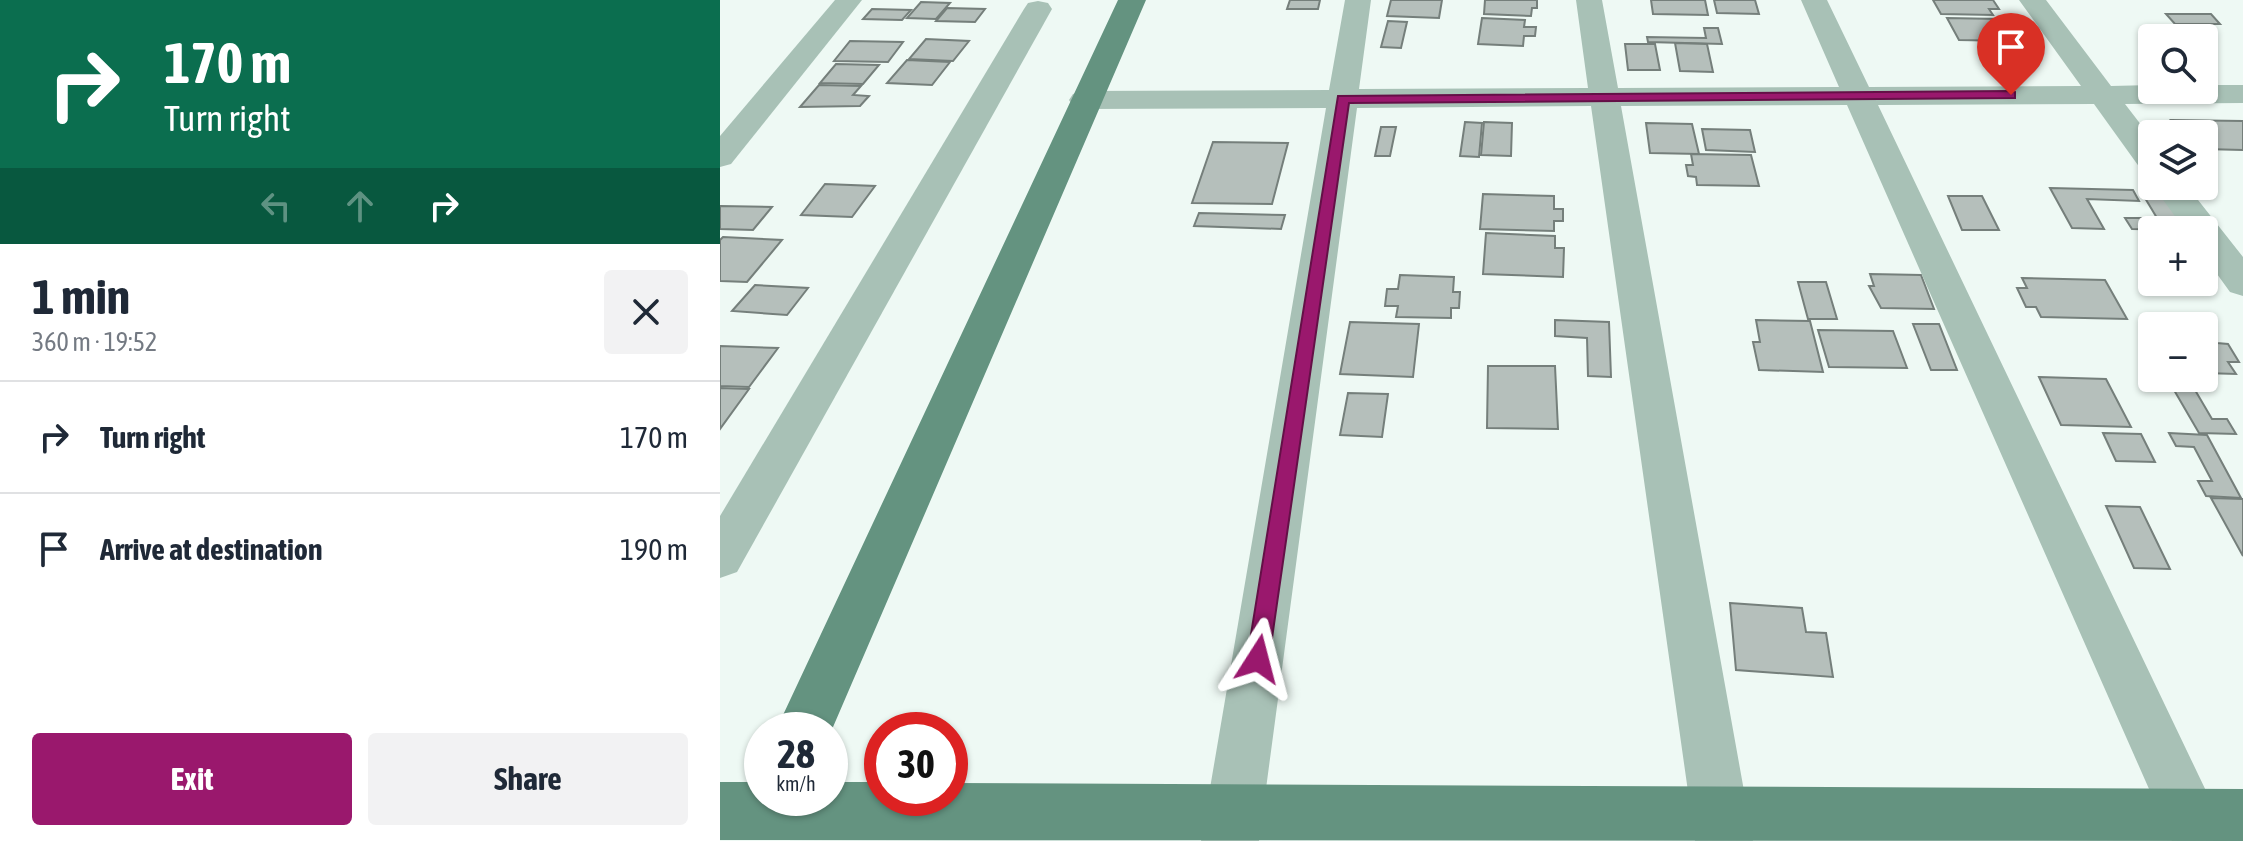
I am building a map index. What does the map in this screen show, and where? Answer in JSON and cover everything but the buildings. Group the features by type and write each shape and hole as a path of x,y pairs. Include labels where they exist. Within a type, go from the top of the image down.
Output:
{"main road":[{"path":"812,712 1084,100 1132,0"},
{"path":"754,816 1232,828 2212,826"}],"street":[{"path":"720,157 849,0"},
{"path":"1232,828 1358,0"},
{"path":"1589,0 1723,829"},
{"path":"1814,0 2212,826"},
{"path":"2032,0 2138,143"},
{"path":"720,558 1038,9"},
{"path":"1084,100 2243,94"},
{"path":"2181,200 2193,216"},
{"path":"2218,249 2243,283"}],"route":[{"path":"1258,659 1343,99 2011,95"}]}
